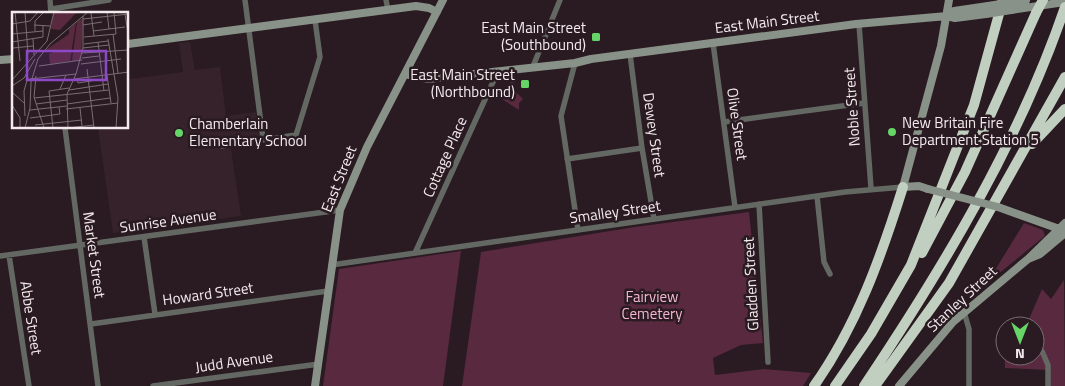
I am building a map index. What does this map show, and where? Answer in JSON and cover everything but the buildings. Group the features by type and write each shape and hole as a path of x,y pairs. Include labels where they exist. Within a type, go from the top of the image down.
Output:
{"highway":[{"path":"835,386 872,334 908,272 932,236 953,196 1036,12 1048,2"},
{"path":"908,272 974,105 989,57 1009,4"},
{"path":"864,386 924,293 984,187 1032,89 1065,7"},
{"path":"875,386 949,283 1065,77"},
{"path":"1022,156 1065,108"},
{"path":"814,386 843,340 865,294 908,187"}],"main road":[{"name":"East Street","path":"315,386 340,210 367,147 443,0"},
{"path":"949,0 908,187 920,190 926,189 1010,211 1063,231"},
{"name":"East Main Street","path":"405,74 424,80 574,63 591,59 859,24 947,16 955,18 1026,0"},
{"name":"East Main Street","path":"1009,4 1065,2"},
{"path":"129,44 422,6 437,12"},
{"name":"East Main Street","path":"525,68 534,64 585,58 591,59"},
{"name":"Stanley Street","path":"899,386 944,332 964,312 1028,259 1036,249 1063,231 1065,222"}],"street":[{"path":"50,0 51,11 109,0"},
{"path":"245,0 263,140"},
{"path":"386,0 388,10"},
{"path":"534,64 560,0"},
{"path":"222,146 296,135 320,57 315,20"},
{"name":"Noble Street","path":"859,24 871,188"},
{"name":"Olive Street","path":"713,43 735,207"},
{"name":"Dewey Street","path":"630,54 642,148 654,219"},
{"path":"574,63 561,116 578,230"},
{"name":"Cottage Place","path":"416,254 498,71"},
{"path":"724,122 864,103"},
{"name":"Market Street","path":"65,129 98,386"},
{"path":"567,159 642,148"},
{"name":"Smalley Street","path":"331,266 871,188 908,187"},
{"path":"817,196 824,262 830,274"},
{"name":"Gladden Street","path":"759,204 768,362"},
{"name":"Sunrise Avenue","path":"0,256 340,210"},
{"path":"144,236 155,314"},
{"name":"Abbe Street","path":"9,255 28,386"},
{"name":"Howard Street","path":"91,324 328,291"},
{"path":"964,312 969,329 969,386"},
{"path":"1045,358 1048,365 1048,386"},
{"name":"Judd Avenue","path":"153,386 319,364"}],"shaded area":[{"name":"Chamberlain Elementary School","path":"190,42 195,70 220,67 226,116 256,112 259,138 230,142 241,216 113,233 98,129 129,129 129,72 130,79 183,72 179,43"}],"green space":[{"path":"513,77 516,92 523,99 519,103 519,110 502,99"},
{"name":"Fairview Cemetery","path":"749,212 763,343 741,345 713,358 715,375 764,369 811,373 803,386 462,386 481,252 635,227"},
{"path":"1024,223 1043,230 1045,236 987,283"},
{"path":"461,251 443,386 323,386 339,269"},
{"path":"1064,280 1065,386 1049,386 1048,370 1005,368 1005,366 1045,366 1045,316 1030,316 1042,289 1051,299"}],"place":[{"name":"East Main Street (Southbound)","path":"596,37"},
{"name":"East Main Street (Northbound)","path":"525,84"},
{"name":"New Britain Fire Department Station 5","path":"892,132"},
{"name":"Chamberlain Elementary School","path":"179,133"}]}
